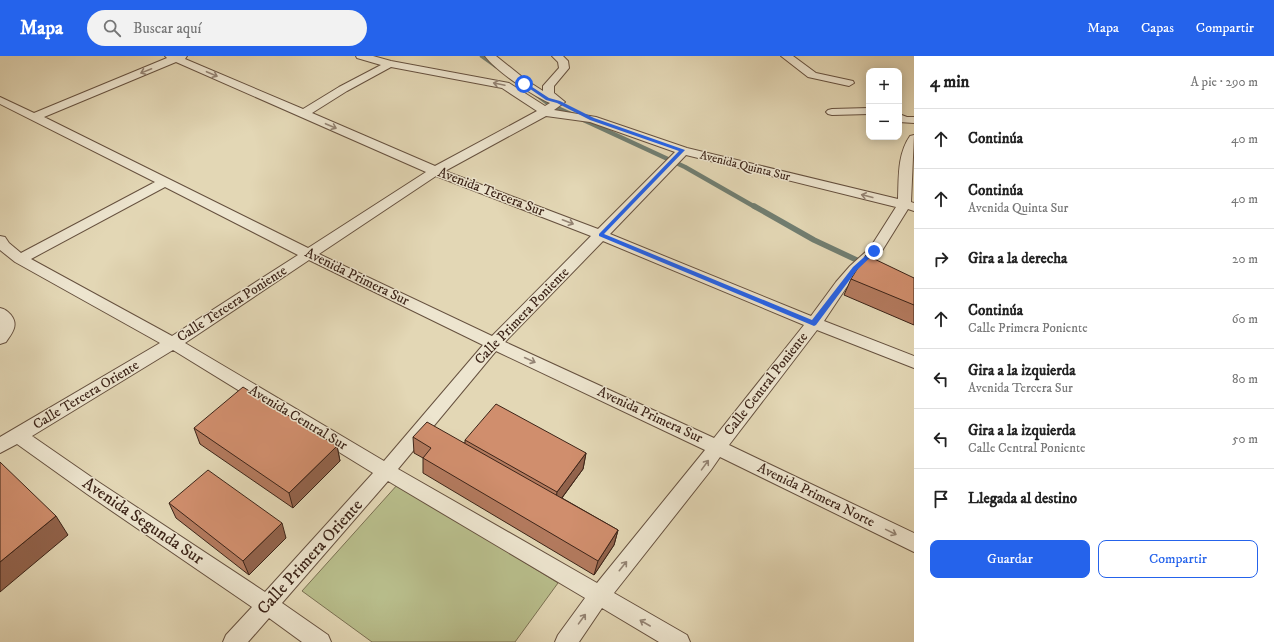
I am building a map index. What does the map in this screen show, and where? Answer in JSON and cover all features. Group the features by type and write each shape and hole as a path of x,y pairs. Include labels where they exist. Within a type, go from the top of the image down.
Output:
{"street":[{"name":"Avenida Quinta Sur","path":"360,56 390,64 505,85 553,108 590,119 682,152 909,206"},
{"path":"490,56 529,87 547,99 553,108"},
{"path":"553,108 548,90 564,68 563,61 557,56"},
{"path":"786,56 812,74 849,83"},
{"path":"34,117 176,57"},
{"name":"Avenida Tercera Sur","path":"176,57 435,171 601,235 814,323 914,362"},
{"path":"303,114 343,89 390,64"},
{"name":"Avenida Primera Sur","path":"0,100 308,254 495,344 717,447"},
{"name":"Calle Tercera Poniente","path":"173,343 435,171 553,108"},
{"path":"832,112 866,111"},
{"path":"902,118 914,120"},
{"name":"Calle Central Poniente","path":"566,642 599,596 705,466 717,447 860,263 874,251 909,206 911,156 914,139"},
{"name":"Calle Primera Poniente","path":"386,471 495,344 665,167 682,152"},
{"path":"20,259 165,182"},
{"name":"Avenida Central Sur","path":"0,240 4,246 20,259 173,343 386,471 679,642"},
{"path":"0,313 7,321 7,328 0,338"},
{"name":"Calle Tercera Oriente","path":"0,446 173,343"},
{"name":"Avenida Segunda Sur","path":"19,436 63,468 268,605 320,642"},
{"name":"Avenida Primera Norte","path":"717,447 914,543"},
{"name":"Calle Primera Oriente","path":"234,642 386,471"}],"green space":[{"path":"398,484 558,583 515,642 372,642 302,591"}],"building":[{"path":"866,255 914,278 914,305 851,279"},
{"path":"243,387 337,446 289,493 194,428"},
{"path":"496,404 586,453 557,492 465,440"},
{"path":"427,422 618,530 598,561 423,458 431,448 413,437"},
{"path":"0,462 56,516 0,562"},
{"path":"208,470 282,523 243,561 169,503"}],"waterway":[{"path":"482,56 496,66"},
{"path":"537,95 549,104 685,167 755,207"},
{"path":"754,206 814,240 863,263"}],"route":[{"path":"524,84 547,99 559,102 592,119 683,150 601,235 814,323 855,268 874,251"}]}
